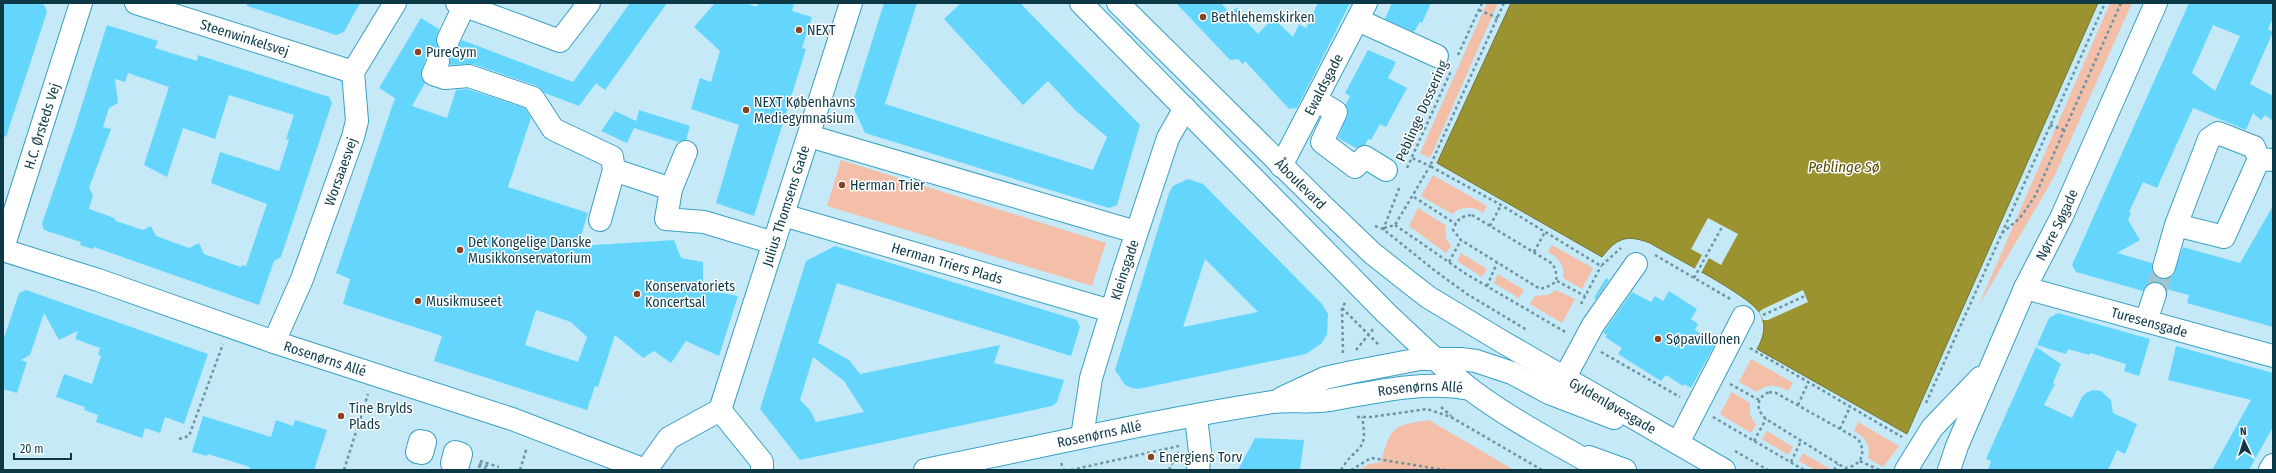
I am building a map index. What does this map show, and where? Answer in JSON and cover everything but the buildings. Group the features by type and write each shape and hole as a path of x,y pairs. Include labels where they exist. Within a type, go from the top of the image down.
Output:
{"street":[{"name":"H.C. Ørsteds Vej","path":"3,249 81,3"},
{"name":"Steenwinkelsvej","path":"136,3 353,72"},
{"path":"353,72 395,3"},
{"path":"448,40 460,4 560,41 589,3"},
{"name":"Julius Thomsens Gade","path":"720,410 851,3"},
{"name":"Åboulevard","path":"1081,3 1386,313 1470,389"},
{"name":"Åboulevard","path":"1118,3 1281,166 1372,253 1428,297 1502,341"},
{"name":"Nørre Søgade","path":"1949,470 1957,446 2025,288 2062,216 2156,3"},
{"path":"1362,11 1449,60"},
{"name":"Ewaldsgade","path":"1281,166 1362,11"},
{"path":"438,62 433,74 445,78 468,76 533,98 553,129 612,157 614,170 600,220"},
{"name":"Worsaaesvej","path":"274,342 302,279 353,136 357,121 353,72"},
{"path":"1316,100 1336,112 1322,142 1355,167 1365,157 1398,173"},
{"name":"Kleinsgade","path":"1082,437 1091,378 1111,311 1168,138 1185,108"},
{"path":"2164,266 2176,226 2209,139 2218,133 2254,147 2266,160 2224,237 2176,226"},
{"path":"809,136 1136,232"},
{"path":"686,152 671,189 666,219 704,222 774,243"},
{"path":"614,170 671,189"},
{"name":"Herman Triers Plads","path":"783,215 1111,311"},
{"name":"Rosenørns Allé","path":"3,249 230,325 274,342 376,374 533,427 646,470"},
{"path":"1565,377 1592,325 1645,260"},
{"name":"Turesensgade","path":"2025,288 2273,356"},
{"path":"2146,321 2155,294"},
{"path":"1678,443 1747,312"},
{"name":"Gyldenløvesgade","path":"1502,341 1724,470"},
{"name":"Rosenørns Allé","path":"1274,402 1325,378 1397,363 1435,358 1476,361 1512,373 1550,393 1678,443"},
{"path":"1906,470 1932,428 1991,367"},
{"name":"Rosenørns Allé","path":"925,470 1082,437 1274,402 1329,400 1357,394 1422,388 1456,386 1470,389"},
{"path":"1470,389 1517,420 1603,470"},
{"path":"646,470 669,438 720,410 762,462 762,470"},
{"path":"1196,416 1200,452 1198,470"},
{"name":"Nørre Søgade","path":"1939,470 1957,446"},
{"path":"1566,448 1625,470"},
{"path":"2270,470 2273,465"}],"path":[{"name":"Peblinge Dossering","path":"1383,228 1398,173 1412,158 1449,60 1482,3"},
{"path":"1383,228 1396,225 1414,197 1430,166 1504,3"},
{"path":"1925,406 2104,3"},
{"path":"2002,234 2020,218 2035,196 2121,3"},
{"path":"1479,10 1498,18"},
{"path":"2050,125 2064,130"},
{"path":"1412,158 1430,166 1501,205 1601,266"},
{"path":"1414,197 1456,224"},
{"path":"1490,226 1501,205"},
{"path":"1472,215 1490,226 1553,264 1557,273 1557,281 1553,285 1540,289 1461,240 1454,230 1457,220 1464,216 1472,215"},
{"path":"1694,278 1722,227"},
{"path":"1383,228 1445,278 1506,318"},
{"path":"1534,252 1545,232"},
{"path":"1449,262 1461,240"},
{"path":"1579,308 1601,266 1615,252 1627,245"},
{"path":"1645,260 1694,278 1747,312 1804,296"},
{"path":"1487,286 1497,263"},
{"path":"1557,281 1585,296"},
{"path":"1342,308 1343,354"},
{"path":"179,439 189,436 230,325"},
{"path":"1566,332 1569,326"},
{"path":"1753,342 1750,349 1903,438"},
{"path":"344,470 376,374"},
{"path":"1798,405 1808,383"},
{"path":"1730,384 1759,400"},
{"path":"1770,392 1776,393 1858,439 1862,446 1863,454 1860,461 1854,467 1845,468 1838,464 1759,413 1759,400 1770,392"},
{"path":"1840,429 1850,407"},
{"path":"1341,470 1361,448 1365,438 1362,417 1427,409 1451,417 1542,470"},
{"path":"1754,441 1766,418"},
{"path":"518,470 533,427"},
{"path":"1791,462 1801,441"},
{"path":"1071,470 1182,445 1169,470"},
{"path":"1351,470 1371,458 1445,470"},
{"path":"1860,461 1879,470"},
{"path":"1834,470 1838,464"}],"shaded area":[{"path":"1487,3 1498,3 1430,158 1420,153"},
{"path":"2110,3 2132,3 2054,177 1978,307"},
{"path":"841,160 1106,243 1092,286 827,206"},
{"path":"1433,175 1487,206 1483,213 1471,208 1463,208 1452,214 1421,196"},
{"path":"1418,208 1445,225 1446,238 1451,246 1446,253 1409,226"},
{"path":"1552,245 1593,268 1582,289 1563,278 1563,269 1560,262 1548,252"},
{"path":"1461,253 1487,269 1482,277 1457,261"},
{"path":"1498,274 1524,290 1519,298 1494,283"},
{"path":"1556,290 1575,299 1562,323 1530,304 1535,296 1548,295"},
{"path":"1751,359 1793,383 1788,391 1780,387 1769,386 1757,392 1739,382"},
{"path":"1732,392 1750,403 1750,415 1756,425 1751,433 1720,414"},
{"path":"1429,420 1514,470 1359,470 1369,464 1381,462 1391,434 1400,426"},
{"path":"1858,422 1899,446 1883,467 1868,458 1869,449 1867,442 1862,436 1854,431"},
{"path":"1767,431 1793,447 1788,455 1762,439"},
{"path":"1803,453 1830,469 1815,470 1799,461"}],"water":[{"name":"Peblinge Sø","path":"1511,3 2098,3 1907,434 1757,349 1764,330 1763,321 1759,312 1752,304 1709,276 1642,240 1628,238 1617,242 1602,257 1437,163"}],"pier":[{"path":"1708,218 1738,234 1721,265 1709,258 1701,273 1694,270 1702,255 1691,249"},
{"path":"1803,290 1808,302 1768,320 1763,320 1759,312 1763,309"}],"tunnel":[{"path":"2155,294 2164,267"}],"place":[{"name":"Bethlehemskirken","path":"1203,17"},
{"name":"NEXT","path":"799,30"},
{"name":"PureGym","path":"418,52"},
{"name":"NEXT Københavns Mediegymnasium","path":"746,110"},
{"name":"Herman Trier","path":"842,185"},
{"name":"Det Kongelige Danske Musikkonservatorium","path":"460,250"},
{"name":"Konservatoriets Koncertsal","path":"637,294"},
{"name":"Musikmuseet","path":"418,301"},
{"name":"Søpavillonen","path":"1658,339"},
{"name":"Tine Brylds Plads","path":"341,416"},
{"name":"Energiens Torv","path":"1151,457"}]}
